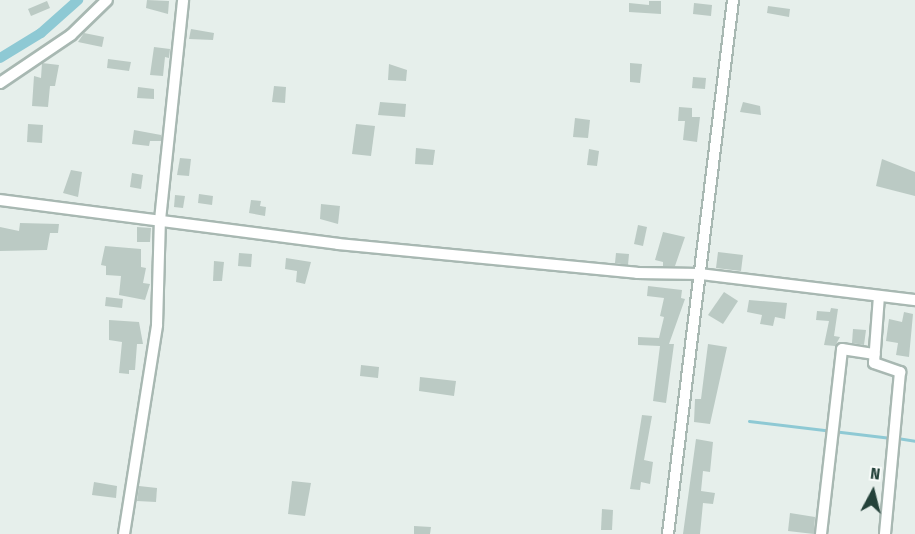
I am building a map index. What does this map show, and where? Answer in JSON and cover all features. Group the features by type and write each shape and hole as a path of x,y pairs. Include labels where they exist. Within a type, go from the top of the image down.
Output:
{"street":[{"path":"0,83 71,35 107,0"},
{"path":"124,534 157,325 160,220 183,0"},
{"path":"668,534 733,0"},
{"path":"0,200 456,257 637,273 700,274 915,300"},
{"path":"879,296 874,363 900,372 885,534"},
{"path":"821,534 842,349 875,354"}],"building":[{"path":"147,0 169,1 168,14 146,8"},
{"path":"47,1 50,8 31,16 28,9"},
{"path":"649,1 661,1 661,14 629,12 629,3 649,5"},
{"path":"694,3 712,5 711,16 693,14"},
{"path":"768,6 790,9 789,17 767,13"},
{"path":"191,29 214,33 213,40 189,39"},
{"path":"84,33 104,37 102,47 78,42"},
{"path":"154,47 170,49 169,58 165,57 163,76 150,75"},
{"path":"108,59 131,62 129,71 107,68"},
{"path":"42,63 59,65 55,86 50,86 48,107 32,106 34,76 41,78"},
{"path":"630,63 642,64 640,83 630,82"},
{"path":"389,64 407,70 406,81 388,80"},
{"path":"693,77 706,78 705,89 692,88"},
{"path":"274,86 286,87 285,103 272,102"},
{"path":"138,87 154,89 154,99 137,98"},
{"path":"380,102 406,104 405,117 378,115"},
{"path":"743,102 760,106 761,115 740,112"},
{"path":"679,107 692,108 692,117 700,117 697,142 683,140 685,121 678,121"},
{"path":"575,118 590,120 588,138 573,137"},
{"path":"28,124 43,125 42,143 27,142"},
{"path":"356,124 375,126 371,156 352,154"},
{"path":"134,130 161,135 161,141 150,141 149,146 132,144"},
{"path":"416,148 435,150 433,165 415,164"},
{"path":"589,149 599,151 597,166 587,165"},
{"path":"180,158 191,159 189,176 177,175"},
{"path":"882,159 915,172 915,196 876,186"},
{"path":"71,170 82,172 78,197 63,193"},
{"path":"132,173 143,175 141,189 130,187"},
{"path":"199,194 213,196 212,205 198,203"},
{"path":"175,195 185,196 183,208 174,207"},
{"path":"251,200 261,201 260,206 266,207 265,216 249,213"},
{"path":"321,204 340,206 338,224 320,219"},
{"path":"20,223 59,224 58,233 50,233 47,250 0,251 0,227 19,231"},
{"path":"638,225 647,227 643,246 634,244"},
{"path":"137,227 151,228 150,242 137,242"},
{"path":"663,232 685,237 675,266 663,266 663,262 655,260"},
{"path":"105,246 141,249 141,267 146,268 143,283 150,284 145,300 119,295 121,276 106,275 106,266 101,265"},
{"path":"718,252 743,255 741,271 716,268"},
{"path":"239,253 252,254 251,267 238,266"},
{"path":"616,253 629,254 628,265 615,263"},
{"path":"286,258 311,262 305,284 296,282 297,271 285,269"},
{"path":"214,261 224,262 222,281 213,281"},
{"path":"648,286 682,290 681,298 685,299 669,344 674,344 666,403 653,401 660,346 638,345 638,337 659,338 664,317 660,316 664,298 647,296"},
{"path":"724,292 738,301 723,324 708,315"},
{"path":"106,297 123,299 122,308 105,306"},
{"path":"749,300 787,303 785,319 775,317 773,326 760,324 762,315 747,312"},
{"path":"831,308 838,309 834,336 840,337 835,346 824,345 829,321 816,320 817,311 830,312"},
{"path":"904,312 913,314 909,357 896,355 898,343 886,341 889,319 902,322"},
{"path":"109,320 139,322 143,344 137,344 135,370 129,370 129,374 119,373 122,342 109,340"},
{"path":"853,329 866,330 864,345 852,343"},
{"path":"708,344 727,347 710,424 694,422 695,399 701,399"},
{"path":"361,365 379,367 378,378 360,376"},
{"path":"420,377 456,381 454,396 419,391"},
{"path":"642,415 652,416 644,460 653,462 650,484 641,482 640,490 630,489"},
{"path":"696,439 713,442 710,472 703,471 701,491 715,493 713,504 703,503 700,534 683,534"},
{"path":"292,481 311,483 305,516 288,514"},
{"path":"94,482 117,486 116,498 92,495"},
{"path":"139,486 157,488 156,502 137,501"},
{"path":"602,509 613,510 612,530 601,530"},
{"path":"790,513 815,517 814,534 788,531"},
{"path":"414,526 431,527 430,534 414,534"}],"waterway":[{"path":"0,58 41,33 78,0"},
{"path":"749,421 891,438"},
{"path":"897,438 915,441"}]}
